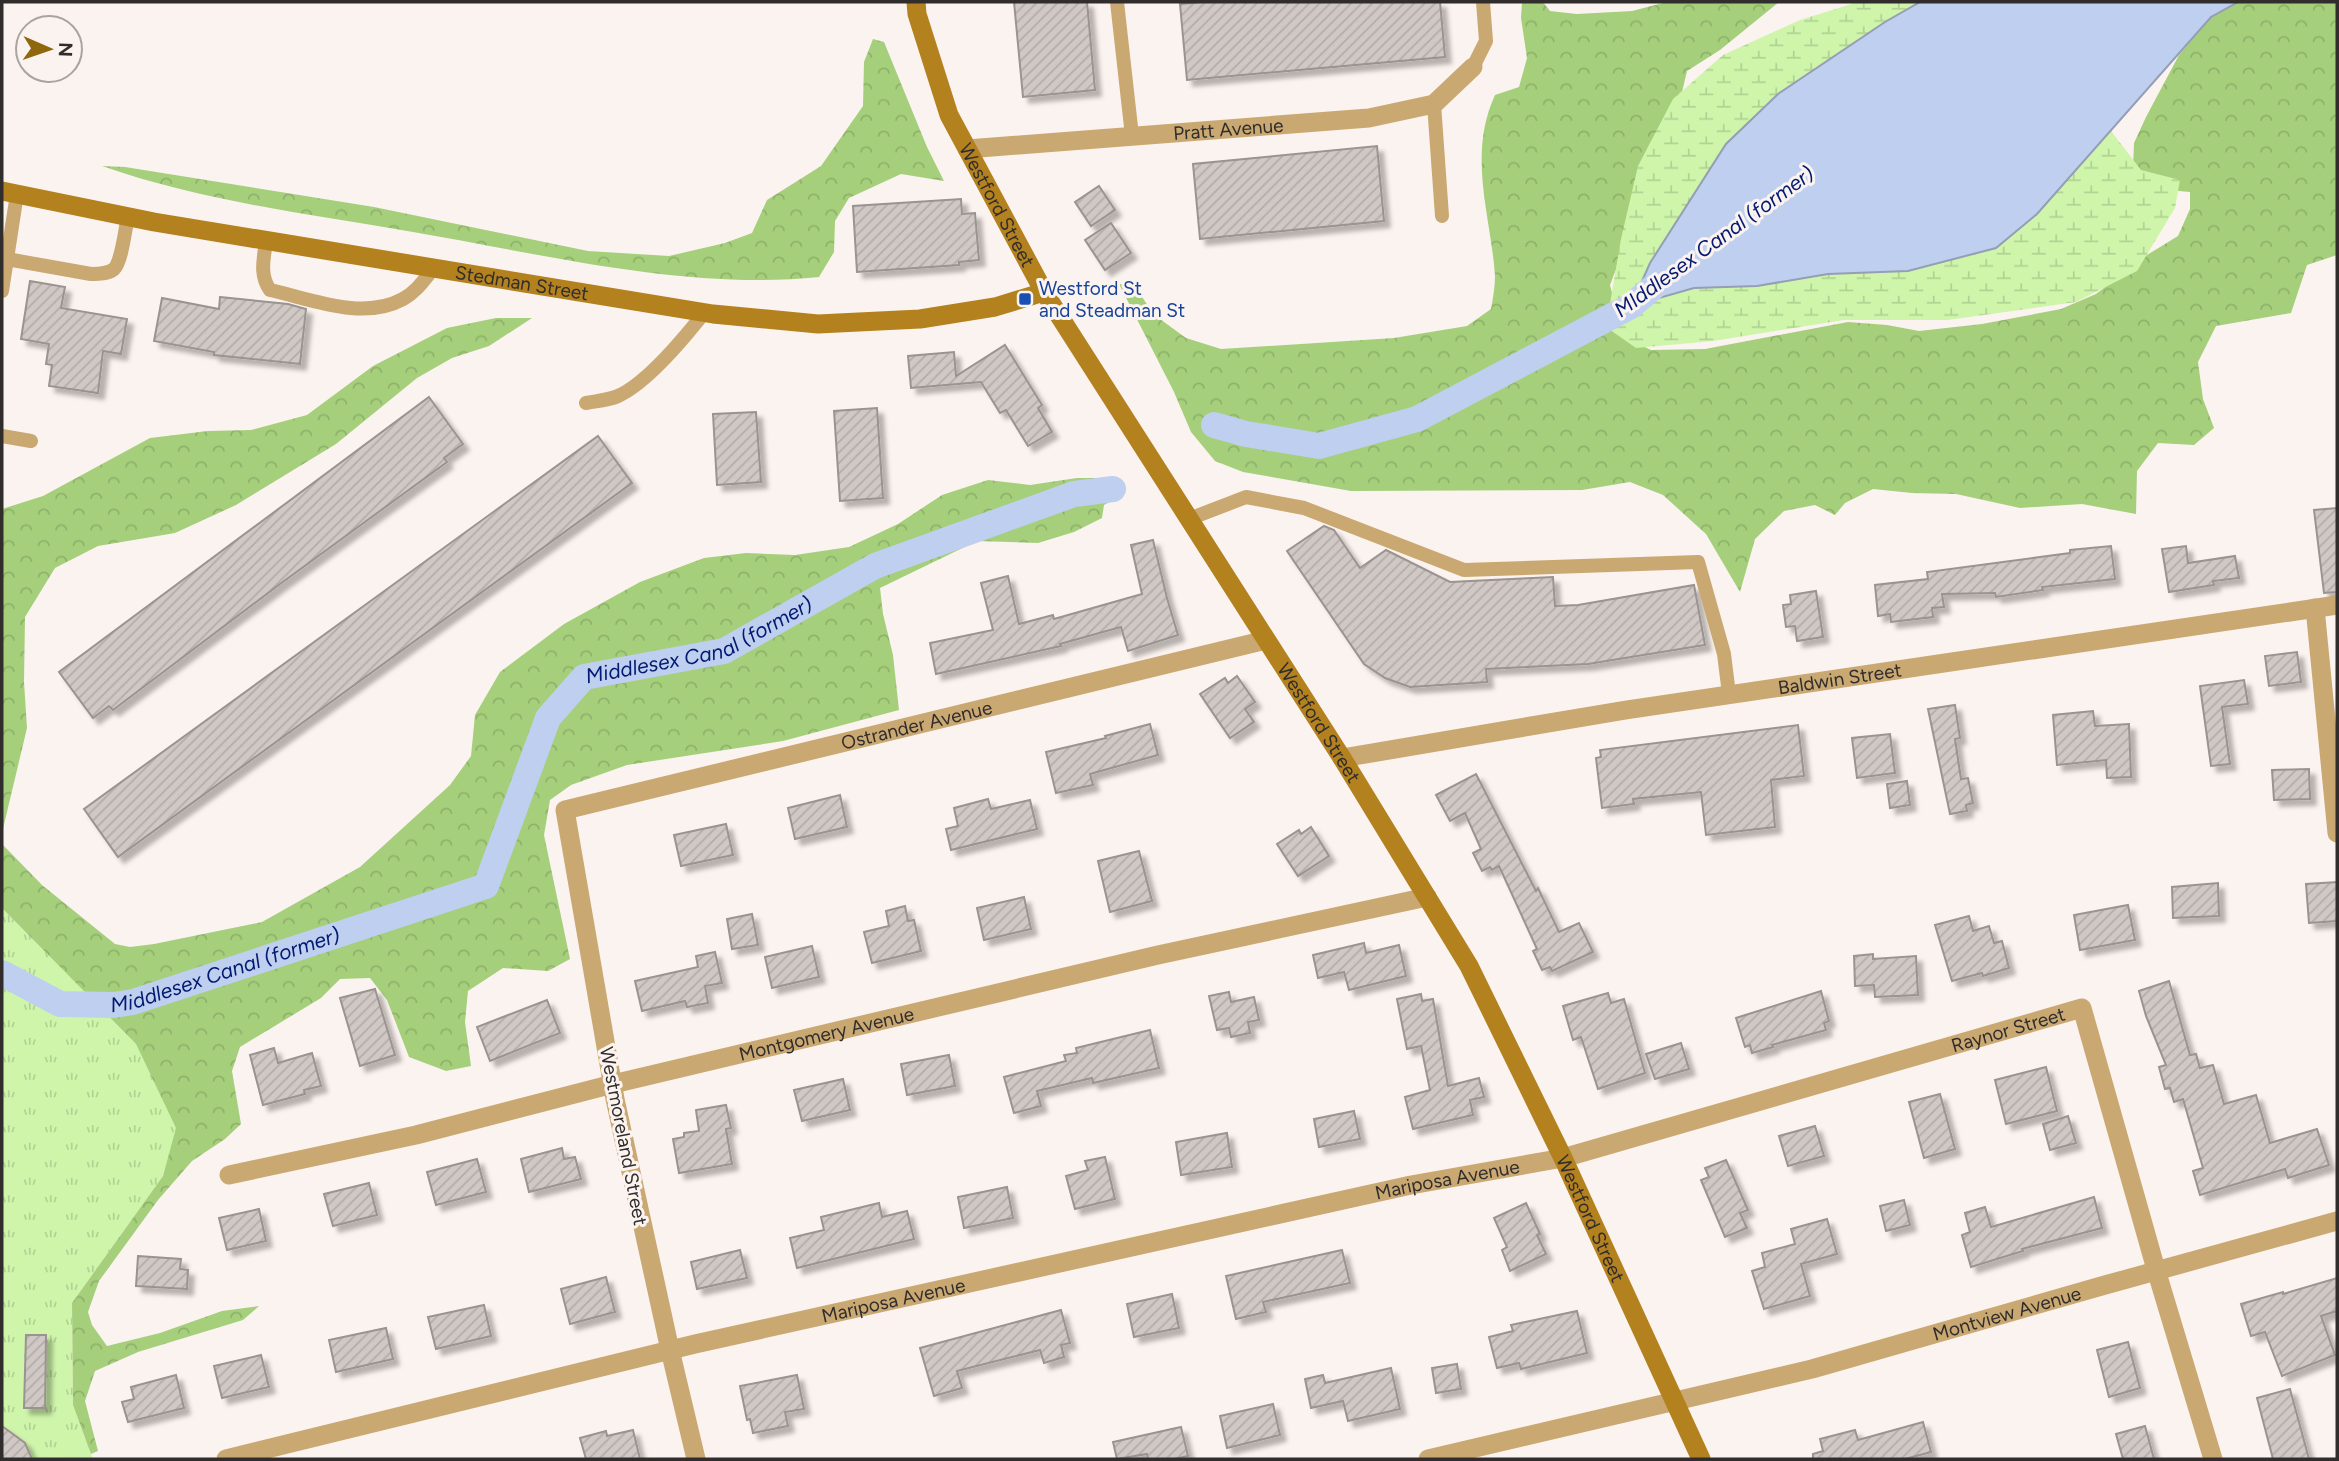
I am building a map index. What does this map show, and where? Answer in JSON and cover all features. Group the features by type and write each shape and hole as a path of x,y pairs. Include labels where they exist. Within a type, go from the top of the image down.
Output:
{"main road":[{"name":"Westford Street","path":"916,2 917,14 949,116 1044,292 1342,758 1469,966 1563,1158 1701,1459"},
{"name":"Stedman Street","path":"9,192 128,217 433,269 705,313 818,324 920,319 995,307 1044,292"}],"street":[{"path":"1434,104 1473,68"},
{"name":"Pratt Avenue","path":"967,149 1369,118 1434,104"},
{"name":"Baldwin Street","path":"1342,758 1729,694 2337,605"},
{"path":"2315,608 2337,833"},
{"name":"Ostrander Avenue","path":"565,810 1266,640"},
{"name":"Westmoreland Street","path":"565,810 612,1084 696,1459"},
{"name":"Montgomery Avenue","path":"229,1175 416,1135 612,1084 1158,956 1427,897"},
{"name":"Raynor Street","path":"1563,1158 2082,1008 2213,1459"},
{"name":"Mariposa Avenue","path":"226,1459 670,1350 1410,1185 1563,1158"},
{"name":"Montview Avenue","path":"1428,1459 1812,1370 2337,1221"}],"lane":[{"path":"1117,2 1132,136"},
{"path":"1473,68 1486,41 1483,2"},
{"path":"1434,104 1442,216"},
{"path":"2,291 7,259 9,192"},
{"path":"7,259 91,274 105,273 115,268 119,261 128,217"},
{"path":"266,241 262,274 270,290 350,308 384,308 404,299 415,291 433,269"},
{"path":"586,403 618,396 634,386 682,341 705,313"},
{"path":"2,436 31,441"},
{"path":"1189,519 1246,497 1304,508 1464,570 1698,562 1724,654 1729,694"}],"green space":[{"path":"1522,2 1543,2 1550,11 1577,14 1632,11 1667,2 1779,2 1720,50 1687,71 1678,109 1610,285 1615,305 1630,340 1651,350 1705,349 1848,322 1919,331 1982,324 2061,309 2096,294 2147,255 2178,236 2190,209 2190,192 2157,189 2133,169 2134,143 2179,55 2211,17 2238,2 2337,2 2337,255 2307,265 2291,313 2216,326 2198,362 2203,399 2214,428 2194,445 2158,443 2137,471 2136,514 2082,504 2020,508 1956,494 1873,489 1845,503 1835,515 1815,505 1784,511 1755,539 1740,592 1706,534 1663,495 1630,482 1582,490 1351,491 1243,472 1215,461 1191,432 1174,392 1119,284 1134,284 1153,314 1186,338 1221,349 1394,338 1467,326 1491,309 1495,276 1483,186 1483,140 1495,95 1519,87 1527,58 1521,18"},
{"path":"1858,2 1920,2 1885,22 1778,94 1726,144 1650,263 1631,305 1694,288 1757,285 1828,274 2037,214 2111,131 2141,170 2180,180 2175,208 2137,271 2076,302 1948,320 1844,320 1713,341 1636,348 1606,327 1621,239 1638,166 1673,99 1723,55 1800,20"},
{"path":"873,39 884,42 927,147 944,181 901,174 849,198 835,221 834,252 819,277 719,279 667,275 564,260 217,198 102,166 125,167 374,207 588,251 669,256 725,243 752,233 767,200 821,166 863,106 864,62"},
{"path":"496,318 532,318 489,346 452,358 417,378 336,444 236,505 175,533 98,546 55,568 25,617 24,682 27,728 2,833 2,509 43,496 150,438 208,431 251,430 307,415 373,366 447,328"},
{"path":"1077,478 1115,478 1117,498 1104,505 1102,518 1074,532 1038,543 977,541 880,588 893,655 899,710 783,741 627,765 571,785 550,800 544,835 570,959 548,971 503,968 468,991 465,1022 471,1066 446,1071 409,1057 387,1000 370,978 340,979 321,998 240,1047 232,1071 241,1124 225,1139 192,1161 158,1200 99,1281 88,1312 92,1325 107,1346 160,1333 222,1311 259,1306 243,1320 138,1352 95,1371 85,1401 98,1451 91,1454 73,1405 72,1303 163,1176 176,1128 136,1044 2,908 2,837 3,845 42,885 115,944 130,947 154,944 262,922 360,867 450,785 471,756 475,715 500,672 564,624 640,582 704,558 746,553 795,555 849,547 898,524 942,495 988,480 1030,485"},
{"path":"2,908 136,1044 177,1128 163,1176 72,1303 73,1405 93,1459 2,1459"}],"water":[{"path":"1920,2 2238,2 2211,17 2037,214 1996,248 1908,271 1828,274 1757,286 1694,288 1631,306 1650,263 1726,144 1778,94 1885,22"}],"building":[{"path":"1014,2 1087,2 1095,90 1023,97"},
{"path":"1440,2 1445,57 1187,80 1180,4"},
{"path":"1377,146 1384,221 1200,239 1193,164"},
{"path":"1099,186 1115,210 1091,226 1075,202"},
{"path":"961,199 962,214 975,213 979,260 959,262 959,265 857,272 853,206"},
{"path":"1111,223 1131,253 1105,270 1085,240"},
{"path":"30,281 65,287 61,308 127,319 121,354 103,351 98,393 49,386 52,365 46,364 49,344 21,339"},
{"path":"220,297 288,304 306,309 300,364 214,355 214,352 154,341 162,298 219,309"},
{"path":"1005,345 1042,405 1038,408 1052,432 1028,446 1006,410 1000,413 981,382 911,388 908,356 954,352 956,376"},
{"path":"429,397 463,444 444,458 447,462 113,710 109,706 93,718 59,672"},
{"path":"877,408 883,498 840,501 834,411"},
{"path":"756,412 761,482 717,485 713,414"},
{"path":"598,436 632,483 118,857 84,809"},
{"path":"2337,508 2337,592 2324,593 2314,510"},
{"path":"1324,526 1334,530 1360,568 1386,550 1450,582 1553,577 1555,606 1578,605 1694,585 1705,645 1588,664 1486,669 1487,682 1410,687 1385,678 1364,664 1287,551"},
{"path":"1153,540 1178,635 1128,651 1121,627 1060,644 1061,646 936,674 930,643 993,630 981,583 1008,576 1019,624 1053,615 1054,619 1142,594 1131,545"},
{"path":"2111,546 2115,579 2042,587 2043,590 1996,597 1995,593 1942,594 1944,607 1932,608 1933,617 1891,622 1890,614 1878,616 1875,585 1928,579 1927,572"},
{"path":"2186,546 2188,563 2235,556 2239,578 2213,581 2214,585 2169,592 2162,549"},
{"path":"1816,591 1823,637 1797,641 1795,626 1786,627 1783,605 1791,604 1790,595"},
{"path":"2297,652 2301,682 2269,686 2265,656"},
{"path":"1237,676 1255,702 1245,709 1254,722 1230,738 1200,694 1225,678 1228,683"},
{"path":"2244,680 2248,704 2222,707 2230,764 2211,766 2200,686"},
{"path":"1955,705 1960,738 1955,739 1961,779 1968,778 1973,803 1966,805 1967,811 1950,814 1928,709"},
{"path":"2093,711 2095,726 2129,724 2131,777 2107,778 2106,760 2057,765 2053,715"},
{"path":"1150,724 1158,755 1090,774 1093,785 1056,793 1046,752"},
{"path":"1798,725 1804,776 1771,780 1775,827 1706,835 1701,792 1633,799 1634,804 1602,808 1596,758 1601,757 1600,750"},
{"path":"1890,734 1895,773 1857,778 1852,738"},
{"path":"2309,769 2310,799 2274,800 2272,770"},
{"path":"1476,774 1559,932 1579,923 1593,952 1552,971 1550,967 1542,970 1533,951 1537,949 1499,866 1482,871 1473,853 1481,849 1465,813 1450,821 1436,795"},
{"path":"1907,781 1910,805 1890,808 1887,784"},
{"path":"840,795 847,827 795,839 788,808"},
{"path":"988,799 991,809 1030,800 1037,829 951,850 946,829 958,826 954,808"},
{"path":"726,824 733,855 681,866 674,835"},
{"path":"1311,827 1329,856 1298,876 1277,844 1299,830 1301,834"},
{"path":"1139,851 1152,901 1110,912 1098,861"},
{"path":"2337,882 2337,921 2309,923 2306,884"},
{"path":"2218,883 2219,916 2173,918 2172,887"},
{"path":"1024,897 1031,929 984,940 977,908"},
{"path":"2128,905 2135,940 2080,950 2074,915"},
{"path":"905,906 908,921 914,920 921,951 872,963 864,932 889,926 886,911"},
{"path":"752,914 758,945 732,949 727,919"},
{"path":"1969,916 1973,931 1989,926 1994,943 2002,941 2009,968 1952,981 1935,925"},
{"path":"1364,943 1366,953 1399,945 1406,976 1349,990 1344,972 1318,978 1313,955"},
{"path":"812,946 819,977 772,988 765,957"},
{"path":"715,952 722,983 705,986 708,1003 687,1007 685,1001 642,1011 635,981 698,967 696,956"},
{"path":"1873,954 1873,959 1916,956 1918,995 1875,997 1874,985 1855,986 1854,956"},
{"path":"2169,981 2190,1055 2196,1054 2200,1068 2213,1065 2224,1104 2256,1095 2270,1143 2317,1129 2329,1165 2288,1178 2285,1169 2200,1195 2193,1171 2203,1168 2183,1099 2174,1102 2170,1088 2165,1089 2159,1067 2166,1065 2139,991"},
{"path":"375,989 395,1055 360,1066 340,998"},
{"path":"1821,991 1829,1021 1824,1023 1826,1030 1752,1053 1750,1045 1745,1047 1736,1018"},
{"path":"1229,992 1231,1002 1254,997 1259,1020 1248,1022 1250,1033 1231,1037 1229,1028 1217,1030 1209,996"},
{"path":"1608,993 1611,1003 1624,999 1645,1073 1598,1089 1581,1037 1573,1040 1563,1006"},
{"path":"1421,994 1422,1001 1433,999 1448,1086 1479,1078 1484,1097 1470,1100 1473,1115 1413,1129 1405,1097 1430,1090 1421,1046 1407,1049 1397,999"},
{"path":"547,1000 560,1033 490,1061 477,1027"},
{"path":"1150,1030 1159,1068 1093,1083 1092,1078 1037,1091 1041,1106 1014,1113 1004,1077 1066,1061 1064,1055 1077,1053 1076,1048"},
{"path":"1681,1043 1689,1069 1655,1079 1646,1054"},
{"path":"274,1048 278,1063 312,1053 321,1086 304,1090 305,1094 263,1105 250,1055"},
{"path":"949,1055 955,1086 907,1095 901,1064"},
{"path":"2046,1067 2057,1111 2006,1124 1995,1080"},
{"path":"843,1079 850,1110 802,1121 794,1090"},
{"path":"1940,1094 1955,1149 1924,1158 1909,1102"},
{"path":"726,1105 731,1128 726,1129 732,1164 679,1173 673,1139 684,1137 684,1133 699,1131 696,1110"},
{"path":"1354,1111 1360,1139 1319,1147 1314,1119"},
{"path":"2068,1116 2076,1143 2050,1150 2043,1124"},
{"path":"1815,1126 1824,1156 1788,1166 1779,1136"},
{"path":"1227,1133 1232,1167 1181,1175 1176,1142"},
{"path":"562,1148 564,1159 575,1157 581,1179 529,1192 521,1159"},
{"path":"1105,1157 1115,1199 1075,1209 1066,1176 1088,1170 1085,1161"},
{"path":"477,1159 486,1192 436,1205 427,1172"},
{"path":"1726,1160 1748,1210 1740,1213 1747,1228 1725,1237 1701,1180 1709,1177 1705,1168"},
{"path":"369,1183 377,1215 333,1226 324,1194"},
{"path":"1007,1187 1013,1218 964,1228 958,1197"},
{"path":"2094,1197 2102,1228 2022,1249 2023,1251 1971,1267 1962,1235 1970,1232 1965,1213 1985,1207 1991,1227"},
{"path":"1904,1200 1910,1225 1886,1231 1880,1206"},
{"path":"879,1203 882,1217 907,1211 914,1239 797,1268 790,1238 824,1230 821,1217"},
{"path":"1526,1203 1546,1254 1510,1271 1502,1250 1507,1247 1494,1218"},
{"path":"259,1209 266,1241 227,1250 219,1218"},
{"path":"1827,1219 1837,1254 1801,1264 1810,1296 1764,1309 1752,1271 1765,1267 1762,1253 1795,1244 1791,1229"},
{"path":"740,1250 747,1278 697,1289 691,1262"},
{"path":"1342,1250 1350,1283 1263,1302 1266,1312 1236,1319 1226,1276"},
{"path":"138,1256 181,1259 180,1269 188,1270 187,1289 136,1286"},
{"path":"606,1277 615,1312 570,1324 561,1289"},
{"path":"2337,1278 2337,1311 2321,1316 2335,1355 2282,1376 2265,1332 2251,1336 2241,1304"},
{"path":"1172,1294 1179,1328 1134,1337 1127,1304"},
{"path":"484,1305 491,1336 436,1349 428,1317"},
{"path":"1061,1310 1070,1343 1061,1345 1064,1357 1044,1363 1040,1350 957,1371 962,1388 934,1396 920,1348"},
{"path":"1577,1311 1587,1353 1521,1369 1519,1363 1497,1368 1489,1337 1513,1331 1511,1325"},
{"path":"386,1328 393,1359 336,1372 329,1340"},
{"path":"26,1335 46,1335 45,1408 24,1408"},
{"path":"2128,1342 2140,1388 2109,1397 2097,1350"},
{"path":"261,1355 269,1387 222,1398 214,1366"},
{"path":"1457,1364 1461,1389 1436,1393 1432,1368"},
{"path":"1391,1368 1400,1409 1348,1421 1343,1401 1311,1408 1305,1379 1323,1375 1325,1383"},
{"path":"176,1375 184,1408 128,1422 122,1402 134,1399 131,1387"},
{"path":"797,1375 804,1409 785,1412 788,1426 753,1433 750,1419 747,1420 740,1386"},
{"path":"2290,1389 2309,1459 2273,1459 2257,1398"},
{"path":"1273,1404 1280,1435 1227,1448 1220,1416"},
{"path":"1923,1422 1931,1452 1905,1459 1813,1459 1813,1454 1823,1451 1820,1439 1855,1430 1858,1440"},
{"path":"2,1426 25,1443 32,1459 2,1459"},
{"path":"2145,1426 2154,1459 2123,1459 2116,1434"},
{"path":"1181,1427 1188,1456 1148,1459 1147,1454 1117,1459 1113,1442"},
{"path":"633,1430 640,1459 586,1459 580,1438 606,1431 607,1436"}],"waterway":[{"name":"MIddlesex Canal (former)","path":"1214,425 1246,434 1319,446 1417,419 1631,306 1657,284"},
{"name":"Middlesex Canal (former)","path":"2,973 60,1004 114,1005 133,1002 486,886 548,718 584,677 724,651 875,566 1074,494 1113,489"}],"place":[{"name":"Westford St and Steadman St","path":"1025,299"}]}
